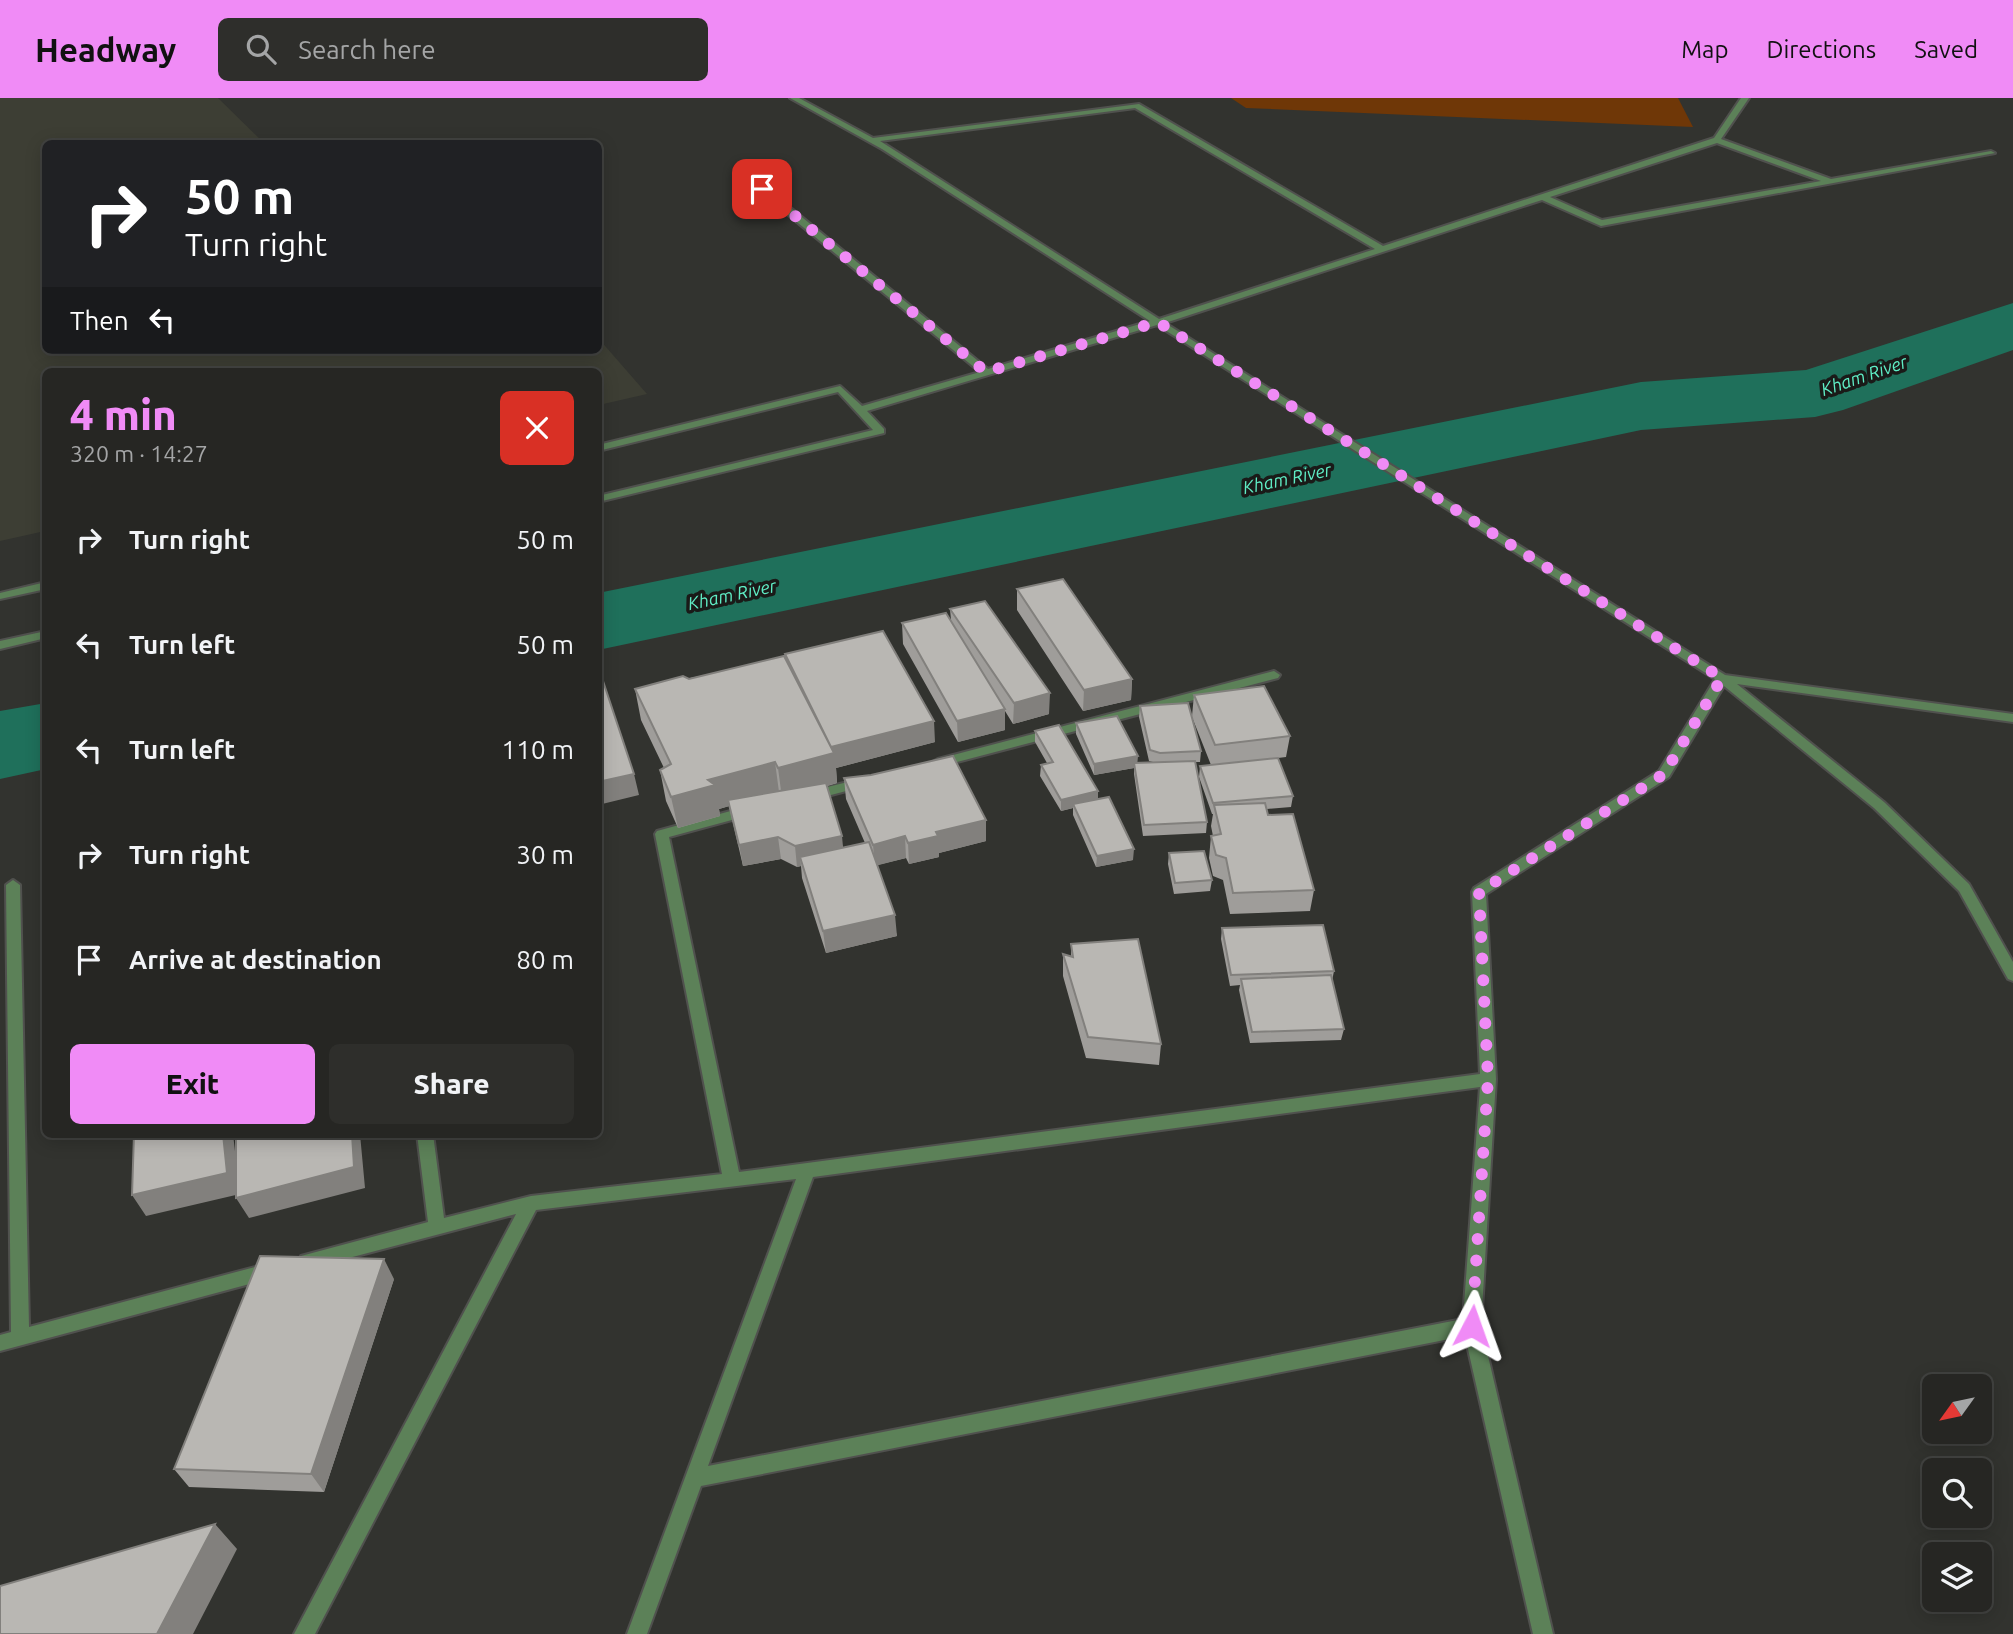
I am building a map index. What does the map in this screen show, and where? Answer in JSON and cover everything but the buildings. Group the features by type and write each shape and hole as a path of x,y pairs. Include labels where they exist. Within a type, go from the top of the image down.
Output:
{"street":[{"path":"794,98 873,141 1722,678 1879,805 1964,888 2013,975"},
{"path":"1128,98 1136,106 1382,249"},
{"path":"860,410 1158,322 1717,139 1745,98"},
{"path":"873,141 1136,106"},
{"path":"1717,139 1829,182"},
{"path":"1543,197 1601,222 1991,153"},
{"path":"762,189 986,372"},
{"path":"602,447 840,389 880,431 602,498"},
{"path":"0,596 42,585"},
{"path":"0,645 42,635"},
{"path":"928,765 1274,676"},
{"path":"1722,678 2013,718"},
{"path":"1543,1634 1472,1326 1488,1079 1479,892 1664,774 1722,678"},
{"path":"795,800 875,779"},
{"path":"732,1180 662,834 768,806"},
{"path":"13,885 20,1337"},
{"path":"0,1343 531,1203 807,1171 1488,1079"},
{"path":"426,1138 437,1228"},
{"path":"637,1634 807,1171"},
{"path":"304,1634 531,1203"},
{"path":"695,1478 1472,1326"}],"shaded area":[{"path":"0,98 218,98 261,140 42,140 42,354 602,354 602,342 647,394 602,404 602,368 42,368 42,532 0,541"},
{"path":"1231,98 1678,98 1693,127 1246,108"}],"waterway":[{"name":"Kham River","path":"602,621 1641,406 1815,393 2013,325"},
{"name":"Kham River","path":"0,745 42,737"}],"route":[{"path":"762,189 986,372 1158,322 1722,678 1664,774 1479,892 1488,1079 1472,1326"}]}
